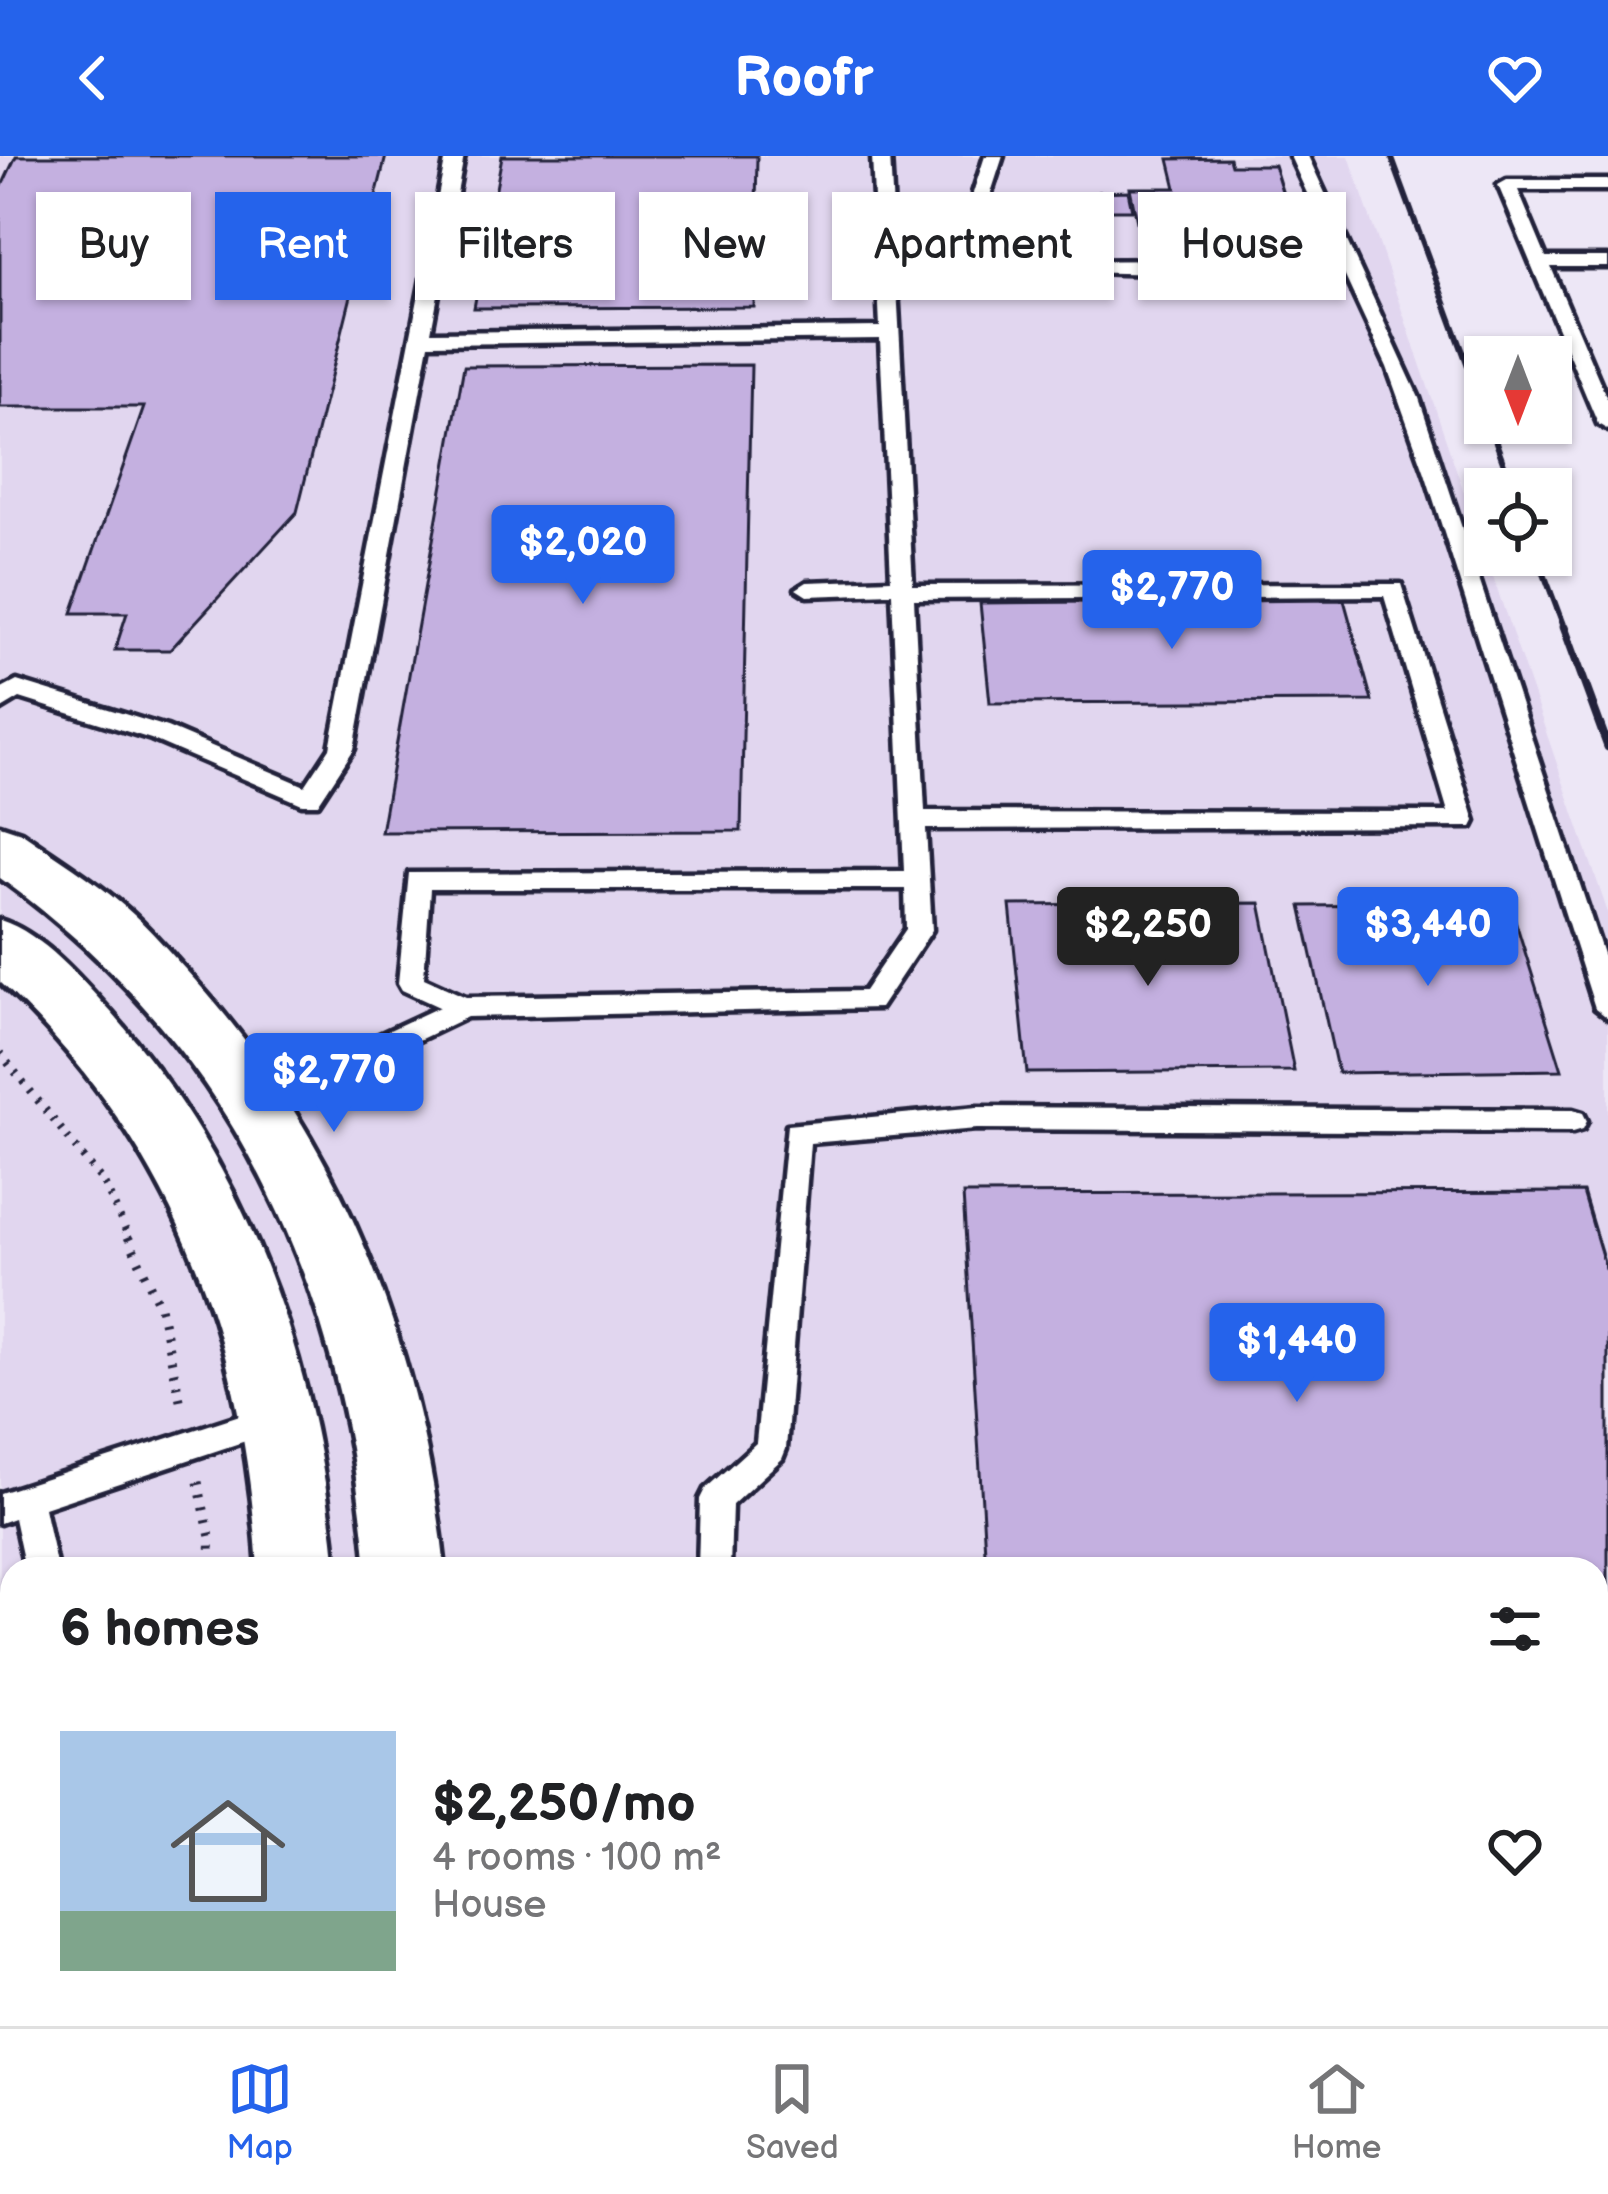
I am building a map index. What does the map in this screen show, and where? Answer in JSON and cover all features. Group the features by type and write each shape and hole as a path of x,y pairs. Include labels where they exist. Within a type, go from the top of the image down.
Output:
{"main road":[{"path":"0,847 99,919 192,1015 256,1105 331,1241 381,1389 403,1512 405,1557"},
{"path":"0,944 75,1015 147,1106 208,1210 256,1324 294,1492 297,1557"}],"lane":[{"path":"6,691 159,733 310,798 342,749 455,156"},
{"path":"881,156 915,820 919,930 871,1001 464,1006 411,983 418,880 917,880"},
{"path":"994,156 982,194 986,247 1012,259 1054,266 1350,264"},
{"path":"1299,156 1332,239 1350,264 1408,395 1608,1008"},
{"path":"1608,185 1507,185 1539,262 1598,379 1608,424"},
{"path":"1539,262 1608,262"},
{"path":"421,338 890,333"},
{"path":"807,589 1393,590 1463,820 915,820"},
{"path":"256,1105 464,1006"},
{"path":"714,1557 716,1499 770,1449 797,1133 977,1118 1573,1121"},
{"path":"35,1557 13,1503 278,1417"}],"path":[{"path":"0,1053 104,1183 160,1306 211,1557"}],"shaded area":[{"path":"0,156 1349,156 1464,492 1464,576 1493,576 1608,913 1608,1557 0,1557"}],"building":[{"path":"16,156 386,156 377,192 215,192 215,300 350,300 297,512 170,650 115,650 127,613 72,613 144,407 0,407 0,190"},
{"path":"502,156 757,156 756,192 639,192 639,300 754,300 754,307 474,308 475,300 615,300 615,192 495,192"},
{"path":"1229,158 1231,165 1274,165 1282,192 1138,192 1138,227 1130,188 1176,188 1169,159"},
{"path":"1128,191 1132,210 1114,210 1114,192 1099,192"},
{"path":"751,365 741,831 381,832 464,366"},
{"path":"1344,600 1372,701 990,703 980,603"},
{"path":"1260,903 1294,1071 1027,1073 1010,905"},
{"path":"1510,904 1562,1070 1338,1073 1301,906"},
{"path":"1583,1192 1608,1276 1608,1557 985,1557 963,1194"}],"railway":[{"path":"1391,156 1464,355"},
{"path":"1497,444 1505,468"},
{"path":"1545,576 1565,630"},
{"path":"1564,627 1608,747"}]}
